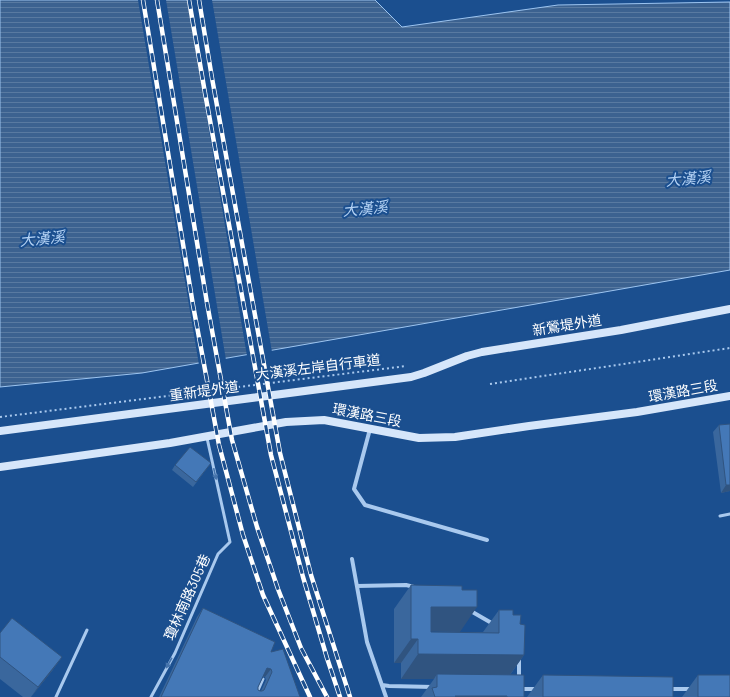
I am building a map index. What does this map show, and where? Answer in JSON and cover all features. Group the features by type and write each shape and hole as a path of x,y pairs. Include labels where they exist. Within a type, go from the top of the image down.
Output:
{"street":[{"name":"新鶯堤外道","path":"411,377 424,374 467,356 482,352 621,330 730,309"},
{"name":"重新堤外道","path":"0,431 411,377"},
{"name":"環漢路三段","path":"0,467 170,443 286,422 324,420 419,438 455,437 636,412 730,396"},
{"path":"370,429 354,489 365,504 487,540"},
{"path":"352,559 367,642 386,697"},
{"path":"356,586 406,585 421,588"},
{"path":"468,609 499,627"},
{"path":"518,652 519,697"},
{"path":"382,685 435,687"},
{"path":"512,689 543,689"},
{"path":"660,689 668,691 699,689"}],"lane":[{"name":"瓊林南路305巷","path":"151,697 175,653 218,554 230,542 206,436"},
{"path":"720,516 730,514"},
{"path":"56,697 86,630"},
{"path":"255,697 263,679"}],"path":[{"path":"490,384 730,348"},
{"name":"大漢溪左岸自行車道","path":"0,417 410,366"}],"water":[{"name":"大漢溪","path":"0,0 375,0 402,27 558,5 730,2 730,270 142,373 0,387"}],"pier":[{"path":"138,0 166,0 226,360 199,365"},
{"path":"187,0 212,0 272,352 247,356"}],"building":[{"path":"730,424 730,485 726,485 719,425"},
{"path":"190,447 211,463 196,482 175,465"},
{"path":"411,585 462,586 462,590 477,590 477,607 431,607 431,632 499,633 499,610 513,610 513,615 521,615 520,624 525,625 524,655 418,654 418,639 411,639"},
{"path":"203,608 275,642 271,652 283,649 300,697 161,697","holes":["267,668 271,669 272,672 264,690 258,690"]},
{"path":"12,618 62,657 38,687 0,657 0,633"},
{"path":"437,674 524,675 524,697 435,697 432,688 437,687"},
{"path":"543,675 673,677 673,697 543,697"},
{"path":"698,675 730,675 730,697 698,697"}],"railway":[{"path":"143,0 193,305 219,445 243,535 263,595 310,697"},
{"path":"157,0 207,303 232,440 257,527 278,589 301,648 327,697"},
{"path":"189,0 271,455 303,577 340,697"},
{"path":"199,0 280,453 311,575 350,697"}]}
